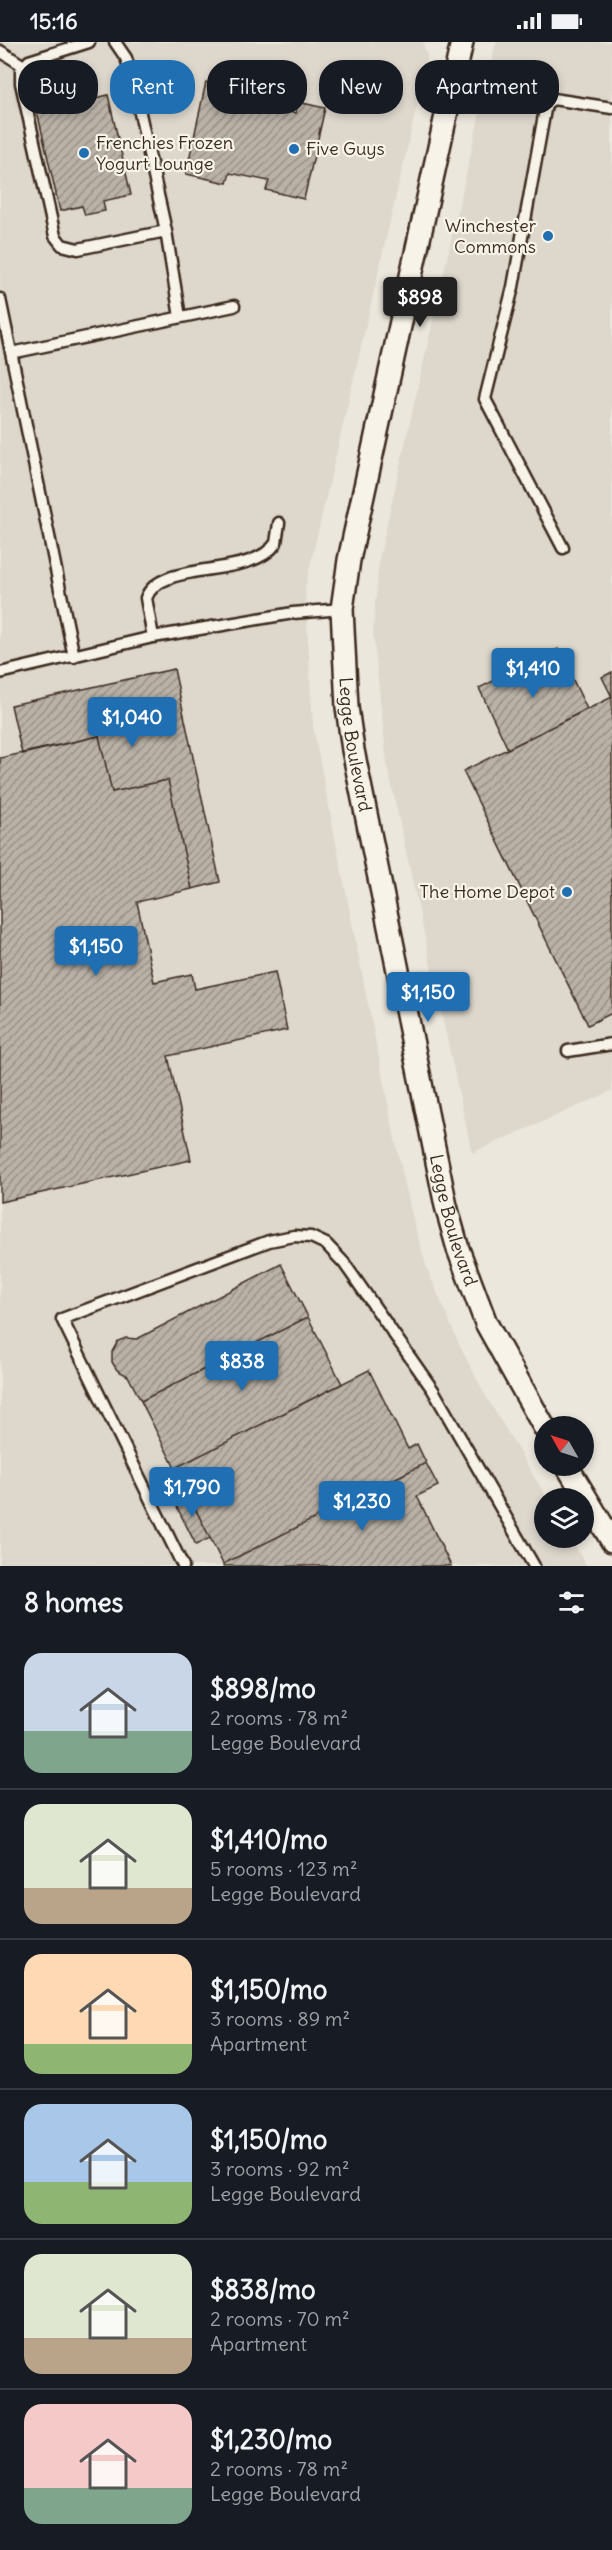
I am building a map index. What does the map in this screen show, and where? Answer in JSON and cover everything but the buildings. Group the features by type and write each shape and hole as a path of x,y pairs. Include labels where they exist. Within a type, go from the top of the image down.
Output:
{"street":[{"name":"Legge Boulevard","path":"462,42 358,513 342,609 347,707 353,750 446,1206 461,1259 486,1323 538,1416"},
{"path":"573,1476 612,1541"}],"lane":[{"path":"32,60 89,42"},
{"path":"115,42 126,58 132,77 166,231 180,317"},
{"path":"0,51 18,62"},
{"path":"563,548 485,399 513,287 546,104 553,99 612,108"},
{"path":"28,114 58,241 66,247 84,249 166,231"},
{"path":"0,299 74,657"},
{"path":"11,353 234,306"},
{"path":"153,637 146,598 154,585 169,578 258,560 276,543 279,523"},
{"path":"0,673 153,637 293,614 342,609"},
{"path":"568,1051 612,1044"},
{"path":"183,1566 62,1319 270,1241 301,1236 326,1244 357,1282 433,1390 534,1566"}],"shaded area":[{"path":"0,42 423,42 426,60 415,60 415,114 305,588 313,727 396,1144 426,1266 458,1342 484,1393 541,1488 534,1488 534,1548 576,1548 587,1566 0,1566"},
{"name":"Winchester Commons","path":"496,42 612,42 612,1091 472,1153 387,764 373,632 379,559 480,114 559,114 559,60 492,60"}],"place":[{"name":"Five Guys","path":"294,149"},
{"name":"Frenchies Frozen Yogurt Lounge","path":"84,153"},
{"name":"Winchester Commons","path":"548,236"},
{"name":"The Home Depot","path":"567,892"}]}
